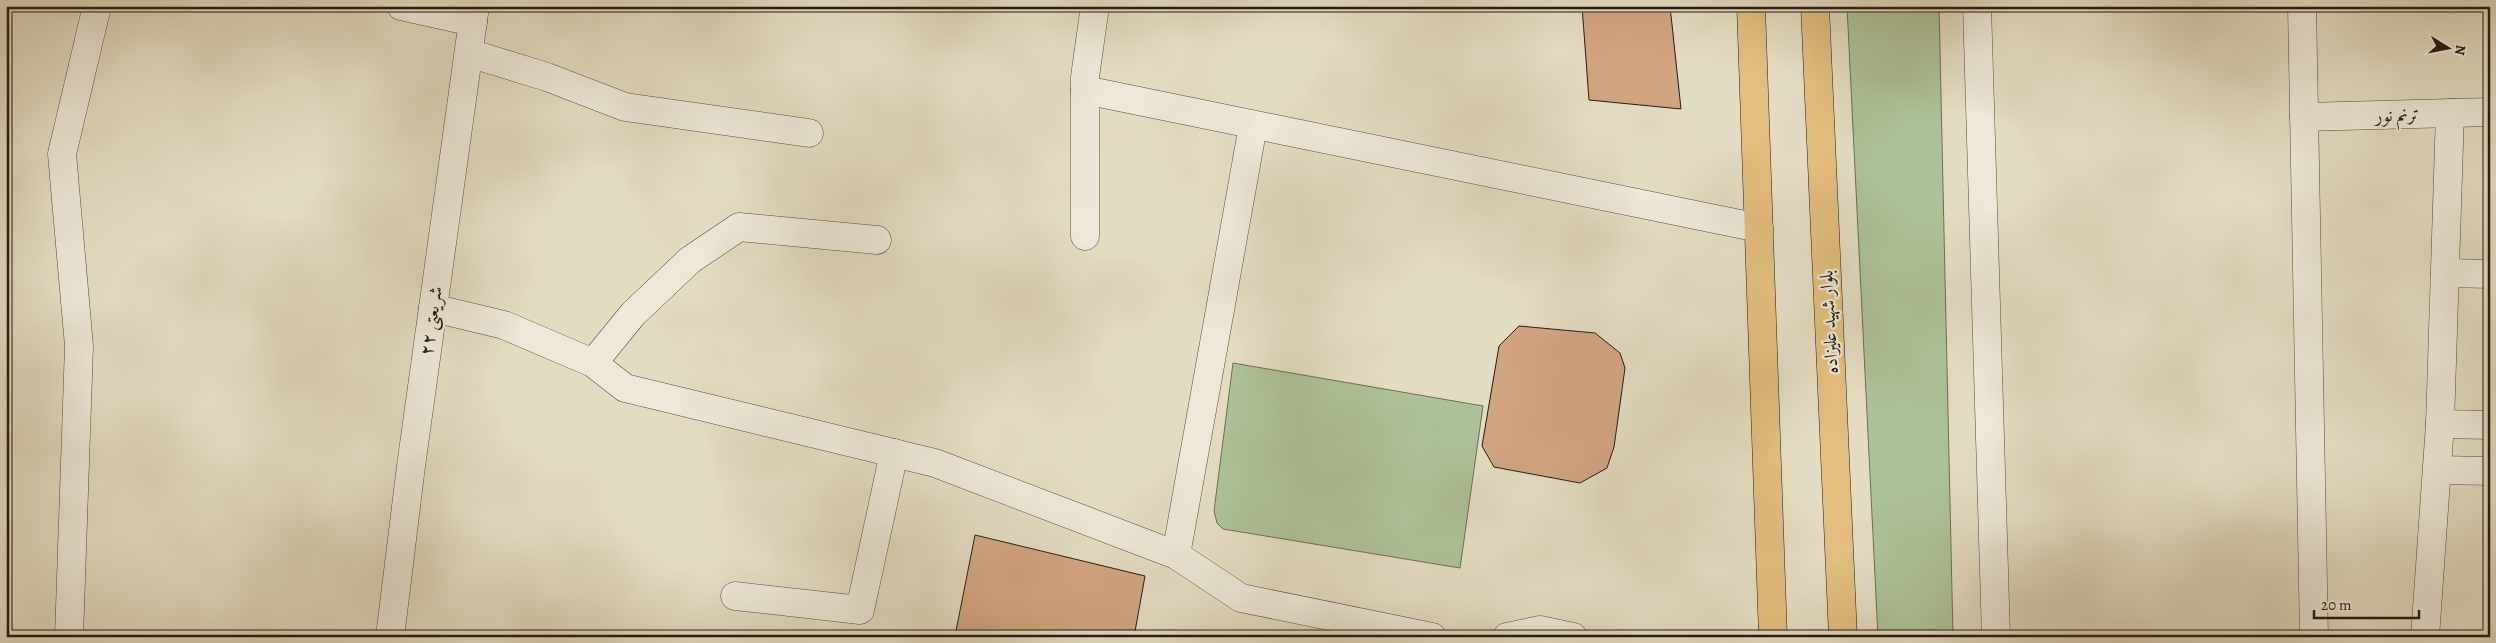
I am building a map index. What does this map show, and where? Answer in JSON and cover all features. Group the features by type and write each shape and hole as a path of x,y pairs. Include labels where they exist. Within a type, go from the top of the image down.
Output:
{"main road":[{"path":"1751,6 1772,636"},
{"name":"بلوار شهید علیزاده","path":"1814,6 1843,637"}],"street":[{"path":"69,637 79,346 62,154 97,6"},
{"path":"402,6 474,14"},
{"path":"1085,236 1085,90 1095,6"},
{"path":"1977,6 1996,637"},
{"path":"2302,6 2314,637"},
{"name":"شریعتی ۲۲","path":"390,637 411,466 474,14"},
{"path":"469,53 547,77 625,106 809,133"},
{"path":"1085,90 1253,126 1759,228"},
{"name":"ترنم نور","path":"2304,117 2490,112"},
{"path":"2425,637 2440,424 2450,113"},
{"path":"1176,555 1253,126"},
{"path":"593,363 633,314 690,260 739,227 878,240"},
{"path":"2445,273 2490,274"},
{"path":"433,308 504,325 593,363 625,388 935,463 1176,555 1241,598 1432,637"},
{"path":"2440,424 2490,425"},
{"path":"735,596 860,610 894,453"},
{"path":"2437,470 2490,471"},
{"path":"1507,637 1540,630 1572,637"}],"green space":[{"path":"1847,6 1939,6 1953,637 1878,637"},
{"path":"1233,363 1483,406 1460,568 1223,529 1217,523 1214,511"}],"building":[{"path":"1582,6 1670,6 1681,109 1589,100"},
{"path":"1519,326 1595,333 1620,353 1625,368 1614,447 1607,468 1580,483 1494,467 1482,446 1499,346"},
{"path":"975,535 1145,576 1134,637 955,636"}]}
